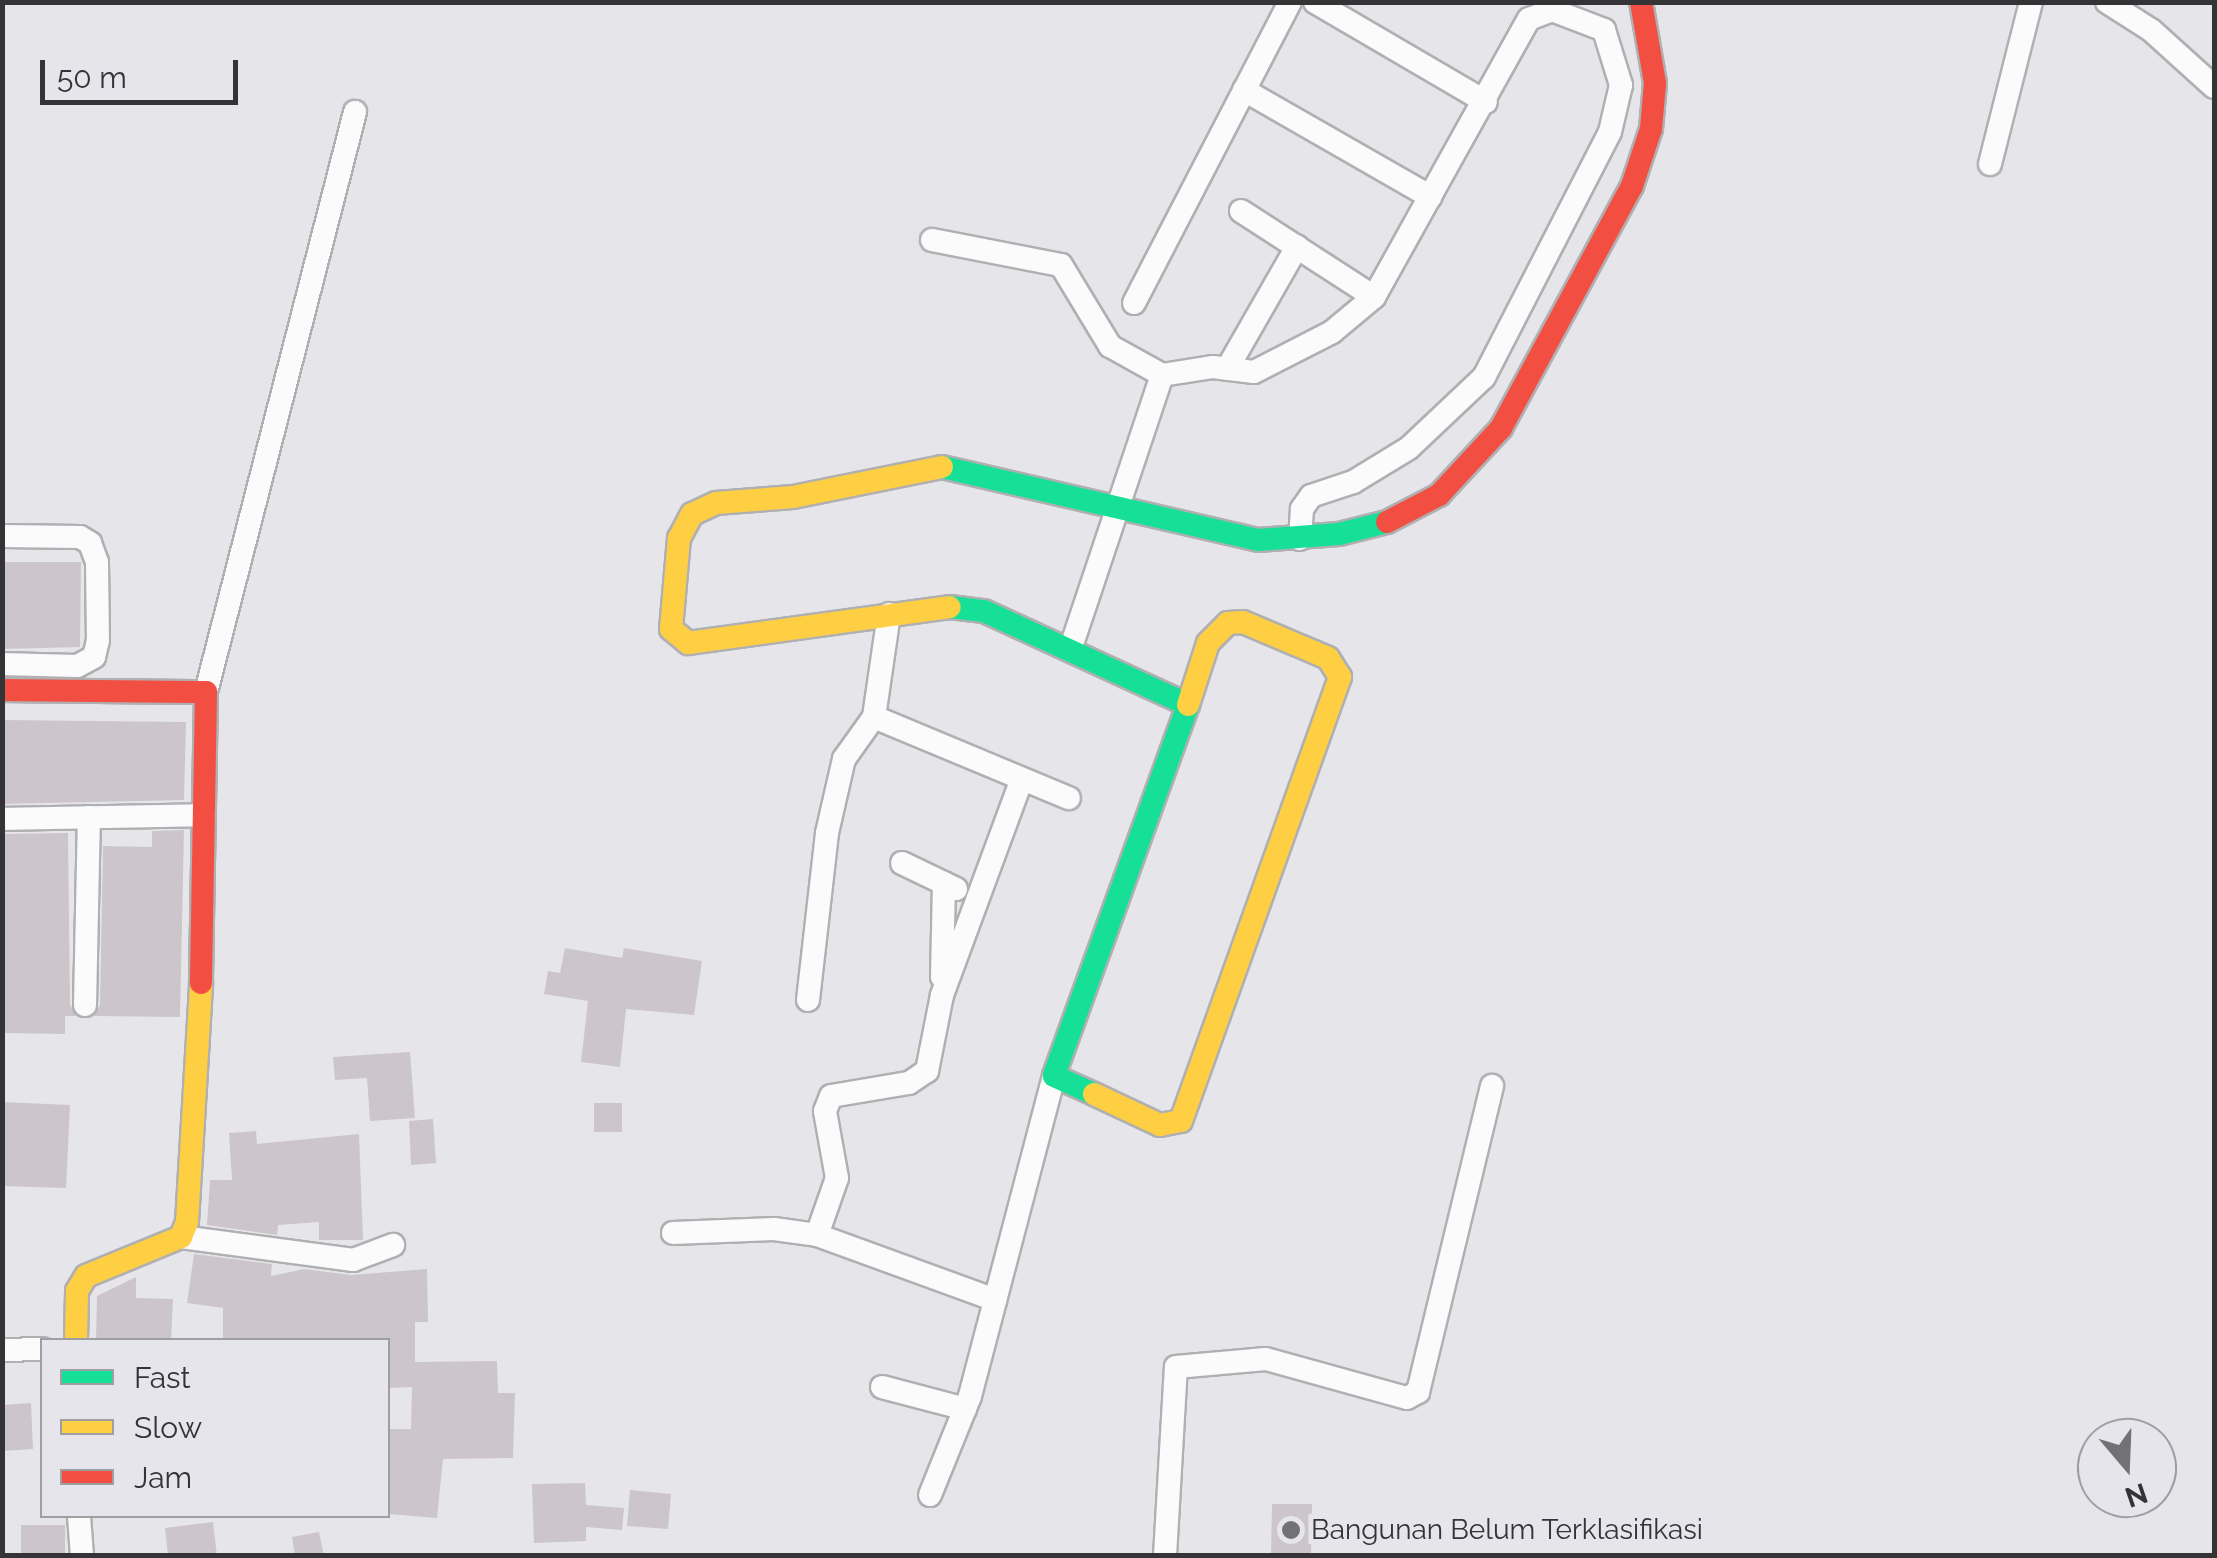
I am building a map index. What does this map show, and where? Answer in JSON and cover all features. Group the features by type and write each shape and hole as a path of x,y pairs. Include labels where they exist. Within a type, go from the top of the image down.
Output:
{"street":[{"path":"1134,303 1290,2"},
{"path":"1315,2 1486,102"},
{"path":"1188,705 984,612 941,606 688,643 671,628 679,538 692,514 716,503 793,498 948,466 1116,503 1258,540 1300,539 1390,520 1439,495 1501,428 1632,186 1651,130 1655,83 1641,2"},
{"path":"1990,164 2031,2"},
{"path":"2107,2 2151,30 2214,88"},
{"path":"932,240 1061,265 1110,346 1162,376 1228,369 1254,372 1281,363 1374,297 1486,102 1529,18 1552,10 1604,30 1616,56 1621,85 1610,132 1484,377 1409,448 1353,482 1310,496 1302,508 1300,539"},
{"path":"1244,90 1431,197"},
{"path":"181,1237 190,1205 201,1002 206,692 355,112"},
{"path":"1240,211 1374,297"},
{"path":"1228,369 1297,247"},
{"path":"1070,650 1116,503 1162,376"},
{"path":"2,536 80,537 90,543 97,562 98,640 94,657 77,666 2,664"},
{"path":"808,1000 827,833 844,759 874,718 889,614"},
{"path":"930,1495 965,1409 1054,1076 1208,643 1228,623 1243,622 1328,658 1340,678 1181,1122 1160,1125 1054,1076"},
{"path":"2,690 206,692"},
{"path":"874,718 1068,798"},
{"path":"817,1235 837,1178 825,1111 831,1096 908,1083 927,1071 942,995 1022,779"},
{"path":"2,818 204,816"},
{"path":"84,1005 89,817"},
{"path":"902,863 977,899"},
{"path":"942,995 944,883"},
{"path":"1165,1556 1176,1367 1266,1359 1406,1398 1418,1392 1492,1086"},
{"path":"673,1233 774,1229 817,1235 996,1300"},
{"path":"76,1338 78,1291 86,1276 181,1237 353,1260 393,1245"},
{"path":"2,1350 40,1349"},
{"path":"882,1387 965,1409"},
{"path":"79,1518 82,1556"}],"building":[{"path":"2,562 81,562 80,647 2,649"},
{"path":"2,720 186,722 184,800 2,804"},
{"path":"184,830 180,1017 94,1016 100,1005 103,846 152,847 152,831"},
{"path":"68,833 70,1005 76,1016 65,1016 65,1034 2,1033 2,834"},
{"path":"565,948 622,958 624,948 702,961 694,1015 626,1009 620,1067 581,1062 588,1001 544,994 548,971 560,973"},
{"path":"410,1052 415,1118 370,1121 367,1078 335,1080 333,1057"},
{"path":"2,1102 70,1105 66,1188 2,1186"},
{"path":"594,1103 622,1103 622,1132 594,1132"},
{"path":"433,1119 436,1163 411,1165 409,1121"},
{"path":"256,1131 257,1144 359,1134 363,1240 319,1240 319,1222 278,1225 277,1235 207,1225 210,1180 232,1180 229,1133"},
{"path":"194,1254 272,1264 271,1276 304,1269 351,1275 427,1269 428,1322 415,1322 415,1362 497,1361 498,1393 515,1393 513,1458 443,1459 437,1518 390,1514 390,1429 411,1429 412,1387 390,1388 390,1338 223,1338 223,1308 187,1303"},
{"path":"136,1277 136,1298 173,1299 171,1338 96,1338 97,1296"},
{"path":"31,1403 33,1449 2,1451 2,1405"},
{"path":"585,1483 586,1505 624,1508 622,1530 586,1527 586,1541 534,1543 532,1484"},
{"path":"630,1490 671,1494 668,1529 627,1526"},
{"name":"Bangunan Belum Terklasifikasi","path":"1272,1504 1312,1504 1311,1556 1271,1556"},
{"path":"213,1522 217,1556 168,1556 165,1528"},
{"path":"21,1525 65,1525 65,1556 21,1556"},
{"path":"319,1532 324,1556 295,1556 292,1537"}],"traffic: fast":[{"path":"942,467 1258,540 1339,534 1387,522"},
{"path":"950,607 984,611 1188,705 1054,1076 1094,1094"}],"traffic: slow":[{"path":"942,467 793,497 716,503 692,514 679,538 671,629 688,643 950,607"},
{"path":"1094,1094 1160,1125 1181,1121 1340,677 1328,658 1243,622 1228,623 1208,643 1188,705"},
{"path":"76,1338 77,1291 86,1276 181,1237 187,1222 201,983"}],"traffic: jam":[{"path":"1387,522 1439,495 1501,428 1632,186 1651,129 1655,83 1641,2"},
{"path":"2,690 206,692 201,983"}],"place":[{"name":"Bangunan Belum Terklasifikasi","path":"1291,1530"}]}
